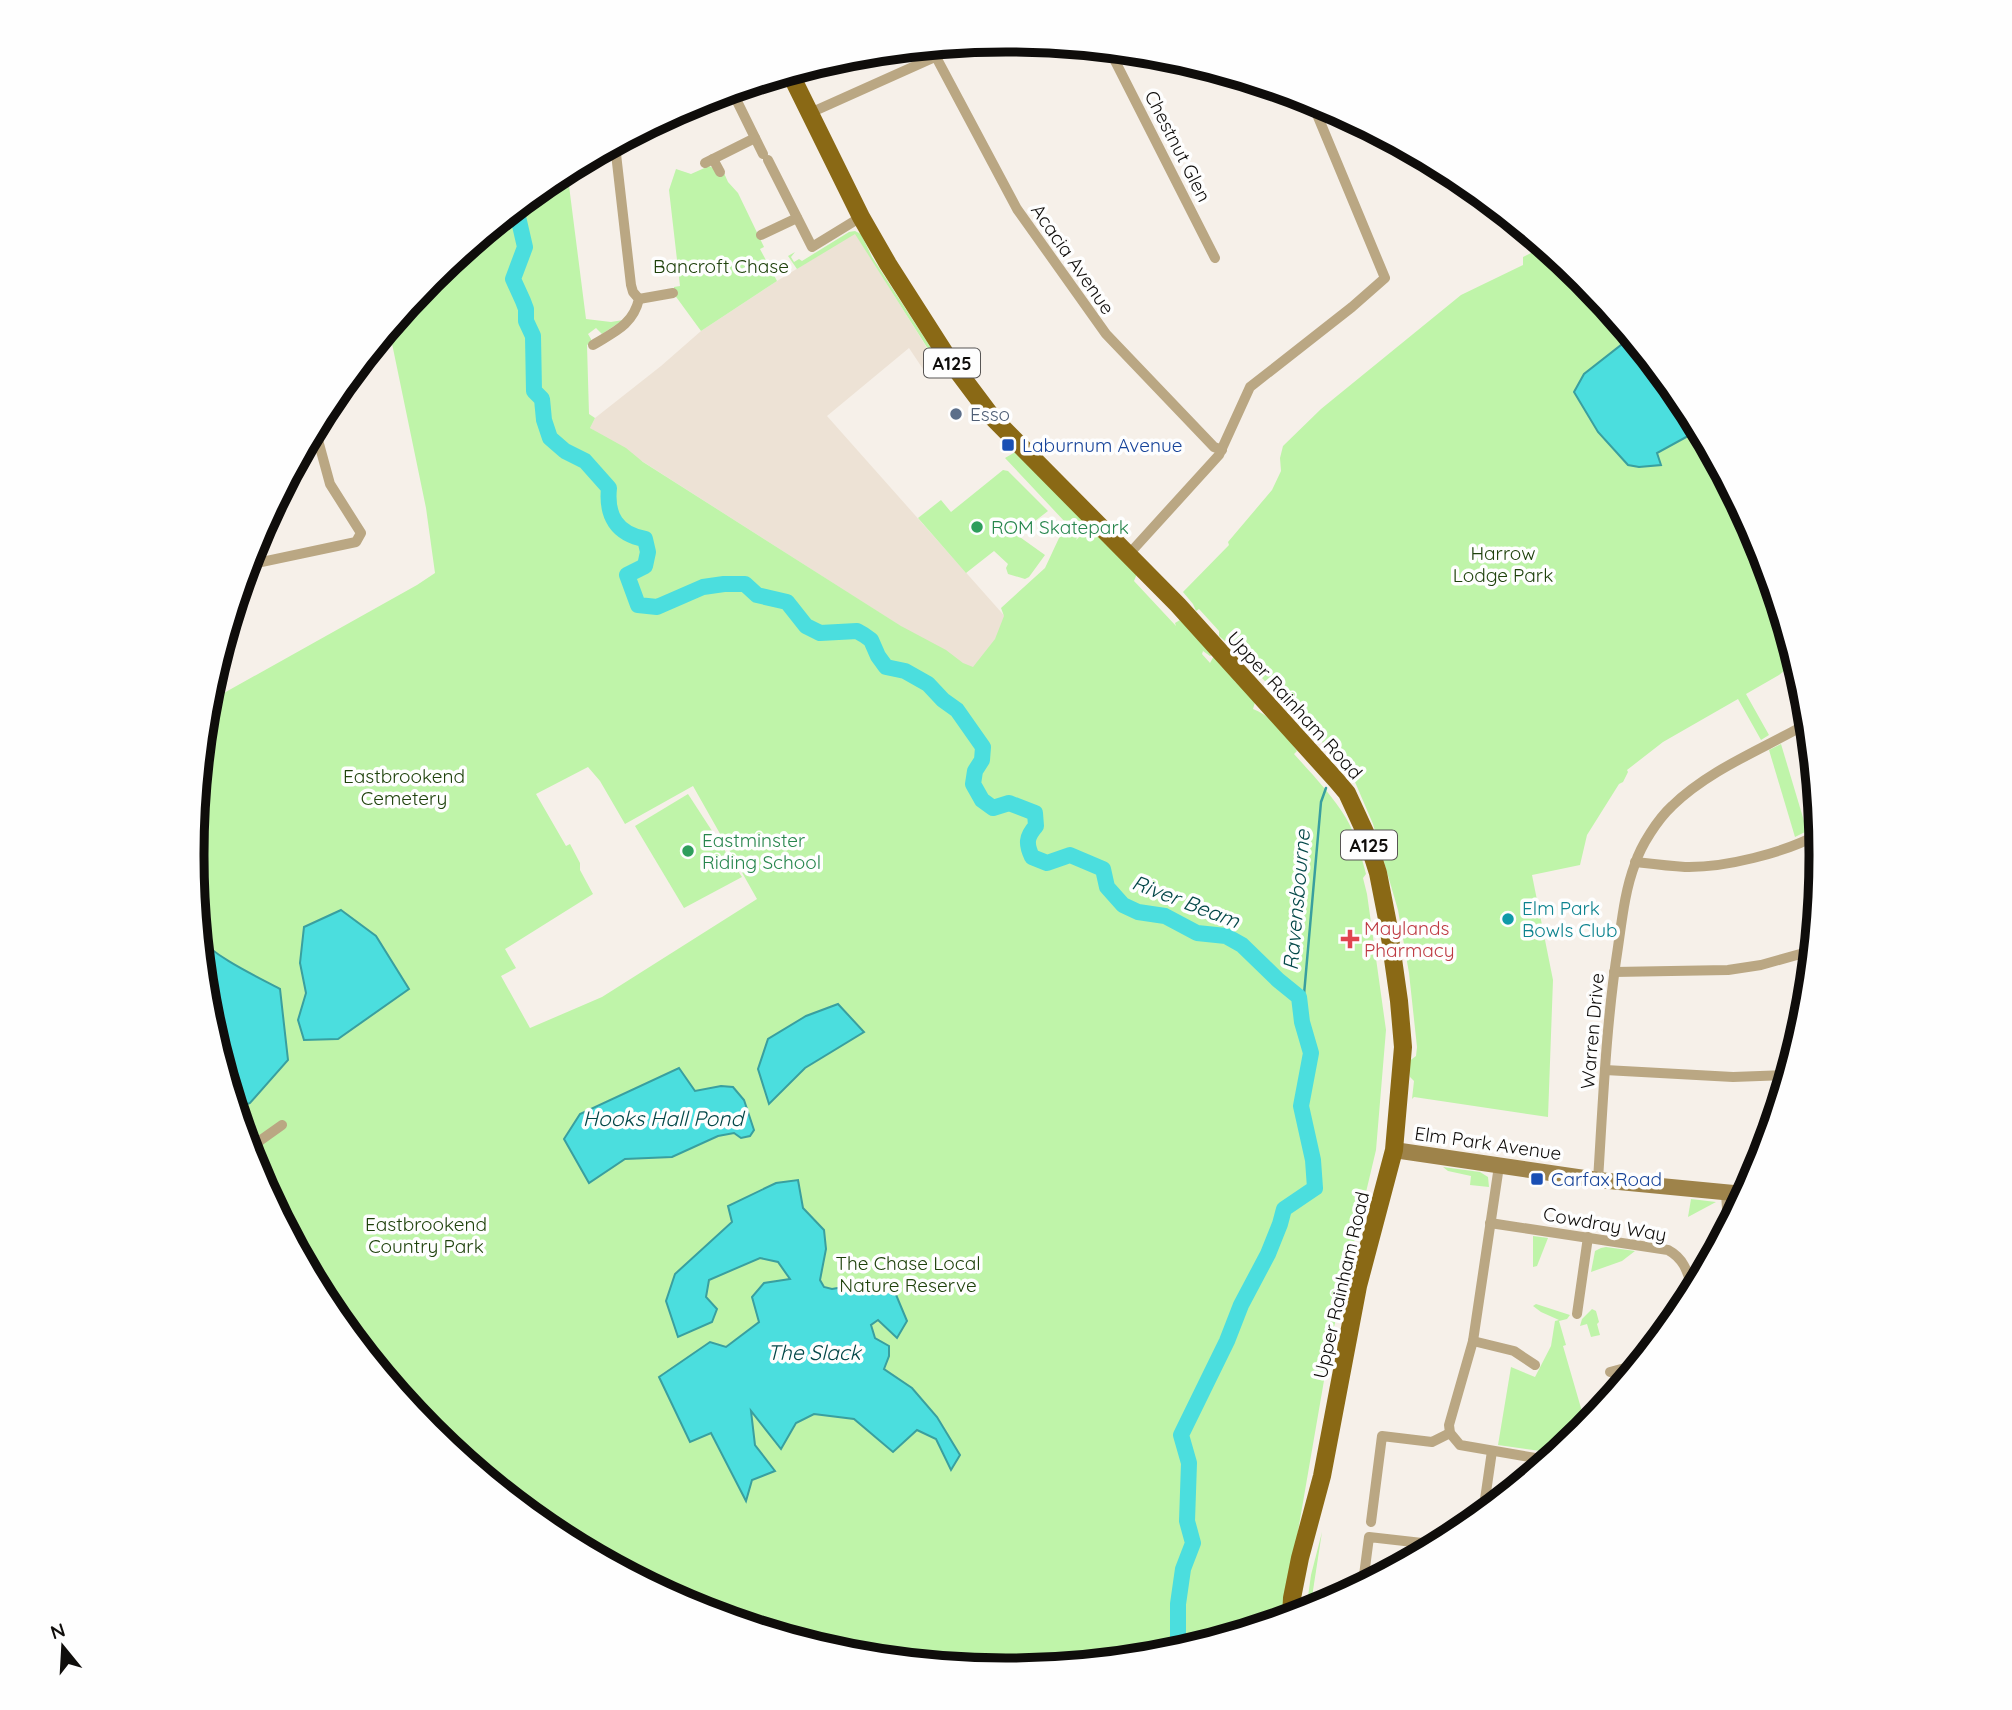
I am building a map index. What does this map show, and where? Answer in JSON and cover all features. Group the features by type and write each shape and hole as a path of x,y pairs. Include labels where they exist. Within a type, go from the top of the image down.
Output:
{"main road":[{"name":"Upper Rainham Road","path":"794,81 861,217 888,264 944,351 992,417 1178,605 1336,780 1347,793 1365,832 1378,873 1399,1001 1403,1037 1400,1091 1394,1150 1358,1286 1322,1476 1300,1559 1292,1604"}],"street":[{"path":"810,113 940,55"},
{"name":"Acacia Avenue","path":"936,57 1017,209 1106,334 1214,446 1222,450"},
{"name":"Chestnut Glen","path":"1114,60 1215,258"},
{"path":"737,99 812,247"},
{"path":"1129,554 1181,499 1222,450 1250,387 1385,278 1318,116"},
{"path":"720,172 709,161 755,138"},
{"path":"616,154 631,285 639,299"},
{"path":"801,254 861,217"},
{"path":"761,236 797,218"},
{"path":"639,299 673,293"},
{"path":"593,345 627,323 636,312 639,299"},
{"path":"259,562 356,542 361,533 330,484 318,443"},
{"name":"Warren Drive","path":"1598,1180 1614,972 1622,918 1635,862 1658,822 1672,806 1693,789 1798,729"},
{"path":"1635,862 1687,867 1738,861 1808,839"},
{"path":"1614,972 1728,970 1761,965 1803,953"},
{"path":"1605,1070 1733,1077 1777,1075"},
{"path":"257,1142 282,1125"},
{"name":"Elm Park Avenue","path":"1394,1150 1598,1180 1733,1193"},
{"path":"1499,1166 1473,1341 1449,1425 1450,1433 1460,1445 1535,1458"},
{"path":"1726,1193 1727,1208"},
{"name":"Cowdray Way","path":"1490,1223 1662,1249 1673,1253 1684,1265 1688,1276"},
{"path":"1577,1314 1588,1237"},
{"path":"1473,1341 1514,1351 1535,1365"},
{"path":"1611,1372 1622,1369"},
{"path":"1371,1522 1382,1436 1432,1442 1450,1433"},
{"path":"1485,1499 1492,1451"},
{"path":"1364,1573 1369,1537 1419,1543"}],"shaded area":[{"path":"855,233 937,364 925,372 909,348 827,416 1009,621 971,671 590,428 595,418 701,331"}],"green space":[{"name":"Bancroft Chase","path":"709,166 724,173 738,193 764,247 760,249 777,281 701,331 674,294 674,287 680,286 669,190 676,169 691,174"},
{"path":"569,183 586,319 611,322 623,320 602,334 596,328 588,334 591,339 587,345 589,414 595,418 590,428 626,448 643,462 901,626 973,667 995,639 1004,616 1001,608 1045,568 1066,523 1005,458 1017,451 1084,521 1076,540 1094,524 1138,571 1134,581 1176,626 1175,623 1180,620 1213,654 1210,656 1203,651 1202,654 1210,663 1215,654 1233,674 1235,682 1241,684 1256,699 1253,709 1266,716 1283,733 1297,751 1294,754 1340,809 1358,845 1366,874 1363,878 1386,1030 1376,1150 1331,1340 1285,1607 1214,1630 1163,1642 1058,1656 1006,1658 901,1651 798,1630 748,1615 651,1575 560,1522 517,1492 477,1458 403,1384 369,1344 311,1256 286,1210 246,1113 219,1012 210,960 205,907 205,803 210,750 220,695 435,573 426,508 391,340 477,252 517,218","holes":["588,767 600,781 625,824 693,786 757,899 602,997 530,1028 501,976 516,968 505,949 593,894 570,844 566,846 536,794"]},
{"path":"855,231 861,234 872,257 942,365 936,369 934,366 937,363 855,234 797,269 788,256 795,252 791,257 794,262 799,259 802,261"},
{"name":"Harrow Lodge Park","path":"1534,251 1573,288 1643,366 1673,409 1726,500 1747,548 1766,597 1786,669 1746,694 1769,735 1761,740 1738,699 1663,742 1627,770 1623,782 1619,784 1587,835 1580,865 1532,875 1553,980 1548,1117 1414,1097 1412,1099 1414,1081 1410,1077 1408,1062 1416,1056 1417,1047 1409,973 1398,910 1373,824 1352,775 1285,703 1282,705 1274,691 1227,640 1219,636 1219,631 1199,609 1196,611 1183,592 1229,545 1228,542 1272,490 1281,471 1283,446 1321,409 1461,295 1523,265 1523,257"},
{"name":"ROM Skatepark","path":"1003,470 1008,471 1048,511 1017,535 1045,555 1025,579 1008,574 1008,564 994,551 966,573 918,518 941,500 951,512"},
{"path":"1781,744 1807,831 1795,837 1769,750"},
{"name":"Eastminster Riding School","path":"688,794 742,877 684,908 635,826"},
{"path":"1443,1167 1480,1172 1488,1177 1489,1187 1470,1185 1471,1176 1448,1171"},
{"path":"1691,1199 1716,1202 1688,1217"},
{"path":"1533,1236 1548,1238 1537,1266 1533,1267"},
{"path":"1606,1247 1635,1251 1622,1261 1591,1272 1595,1251"},
{"path":"1536,1304 1570,1315 1559,1321 1566,1345 1563,1346 1582,1412 1542,1451 1498,1445 1511,1367 1535,1377 1551,1346 1555,1321 1559,1320 1533,1306"},
{"path":"1592,1309 1596,1311 1600,1335 1591,1337 1587,1324 1580,1326 1582,1319"},
{"path":"1322,1532 1312,1596 1308,1598"}],"water":[{"path":"1624,343 1643,366 1689,435 1657,453 1661,465 1628,465 1598,432 1574,392 1584,374"},
{"path":"341,910 376,936 409,989 338,1039 304,1040 298,1020 306,993 300,963 304,927"},
{"path":"209,946 225,959 280,989 288,1060 250,1103 244,1106 231,1063 219,1012"},
{"path":"838,1004 864,1032 805,1068 769,1104 758,1069 768,1039 806,1016"},
{"name":"Hooks Hall Pond","path":"679,1068 695,1091 721,1086 733,1087 744,1100 754,1130 750,1136 741,1138 734,1133 718,1136 672,1157 625,1159 589,1183 564,1139 580,1114"},
{"name":"The Slack","path":"798,1180 803,1208 824,1230 826,1249 820,1280 824,1287 832,1289 878,1281 892,1285 907,1321 897,1338 878,1320 871,1325 875,1338 889,1346 889,1356 884,1369 912,1388 937,1417 960,1455 951,1470 936,1439 917,1430 893,1452 854,1419 814,1414 796,1423 781,1449 751,1411 755,1445 775,1471 752,1480 746,1501 711,1433 690,1442 659,1377 710,1342 726,1347 759,1322 752,1297 764,1283 790,1279 778,1262 760,1258 709,1280 706,1297 717,1309 712,1322 678,1337 666,1301 675,1274 732,1222 728,1206 776,1183"}],"waterway":[{"name":"River Beam","path":"518,217 525,247 513,279 526,309 526,321 533,336 534,391 542,399 544,420 550,438 565,451 585,461 609,488 609,507 615,522 627,533 645,539 648,552 645,566 627,575 638,605 657,607 703,587 745,584 757,595 787,602 806,626 820,633 857,631 864,635 871,640 886,667 905,671 928,684 957,710 983,747 982,760 975,771 973,784 982,800 993,808 1009,803 1035,813 1036,826 1028,841 1032,857 1047,863 1070,855 1103,869 1107,887 1123,905 1138,912 1165,916 1197,933 1226,936 1242,945 1299,997 1302,1022 1311,1053 1301,1106 1313,1160 1315,1188 1284,1209 1268,1254 1241,1305 1227,1341 1181,1435 1189,1463 1187,1521 1193,1543 1183,1569 1178,1604 1178,1638"},
{"name":"Ravensbourne","path":"1302,1017 1321,802 1326,788"}],"place":[{"name":"Esso","path":"956,414"},
{"name":"Laburnum Avenue","path":"1008,445"},
{"name":"ROM Skatepark","path":"977,527"},
{"name":"Eastminster Riding School","path":"688,851"},
{"name":"Elm Park Bowls Club","path":"1508,919"},
{"name":"Maylands Pharmacy","path":"1350,939"},
{"name":"Carfax Road","path":"1537,1179"}],"park label":[{"name":"Eastbrookend Cemetery","path":"404,787"},
{"name":"Eastbrookend Country Park","path":"426,1235"},
{"name":"The Chase Local Nature Reserve","path":"908,1274"}]}
